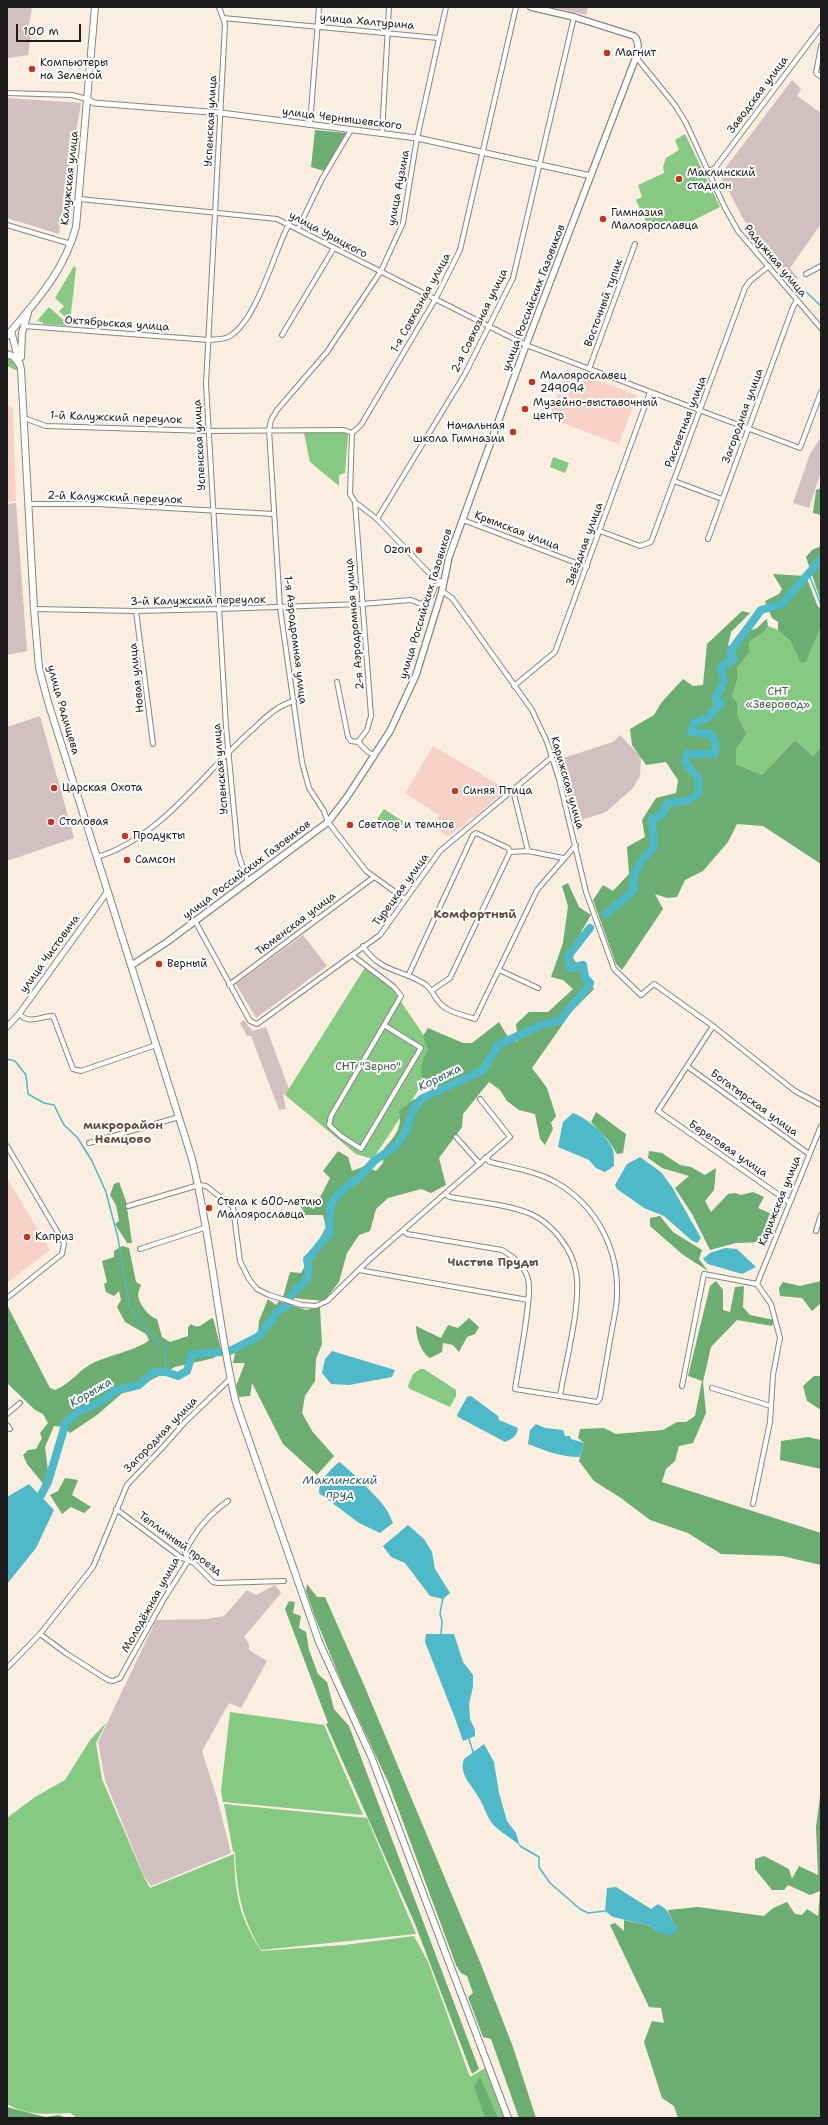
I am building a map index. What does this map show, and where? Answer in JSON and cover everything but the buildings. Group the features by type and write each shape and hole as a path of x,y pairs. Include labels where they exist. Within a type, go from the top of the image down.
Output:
{"main road":[{"name":"Калужская улица","path":"8,332 30,308 59,268 71,244 80,199 95,7"},
{"path":"531,7 574,17"},
{"name":"улица Российских Газовиков","path":"132,965 195,921 328,822 374,755 408,694 442,591 449,557 526,345 592,176 636,58 639,46 637,38 634,36 574,17"},
{"path":"21,369 21,339 30,308"},
{"name":"улица Радищева","path":"8,332 21,369 34,609 38,660 43,684 132,965 199,1185 236,1403 319,1642 371,1756 508,2118"},
{"path":"7,354 17,360 21,369"}],"street":[{"name":"Успенская улица","path":"219,7 225,24 206,384 212,512 228,751 238,853 248,882"},
{"path":"310,125 319,7"},
{"path":"382,134 390,7"},
{"name":"улица Аузина","path":"269,430 271,420 277,410 327,352 381,271 404,223 417,138 446,7"},
{"name":"1-я Совхозная улица","path":"352,434 361,425 436,298 460,250 481,153 516,7"},
{"name":"2-я Совхозная улица","path":"377,519 465,374 513,278 574,17"},
{"name":"улица Халтурина","path":"223,18 438,38"},
{"name":"Заводская улица","path":"708,171 715,168 821,27"},
{"path":"821,46 816,73 821,77"},
{"name":"Радужная улица","path":"636,58 675,104 686,123 738,231 821,328"},
{"path":"7,93 72,95 87,99"},
{"name":"улица Чернышевского","path":"87,99 94,103 221,113 417,138 592,176"},
{"path":"298,229 322,179 351,130"},
{"name":"улица Урицкого","path":"80,199 277,218 526,345 700,412 800,448 821,392"},
{"name":"Октябрьская улица","path":"24,326 209,340 228,337 242,327 270,272 289,224"},
{"path":"7,225 71,244"},
{"name":"Восточный тупик","path":"589,369 635,244"},
{"path":"282,335 334,248"},
{"name":"Рассветная улица","path":"600,531 640,546 651,542 745,288 750,281 769,266"},
{"path":"806,274 821,266"},
{"name":"Загородная улица","path":"708,539 793,307 797,300"},
{"name":"Звёздная улица","path":"514,686 555,652 650,392"},
{"name":"1-й Калужский переулок","path":"24,418 46,426 208,431 344,430 352,434"},
{"name":"1-я Аэродромная улица","path":"269,430 280,608 302,762 309,788 324,811 328,822 366,871 405,899"},
{"path":"352,434 350,494 355,502 377,519 427,571 439,581 444,582"},
{"path":"674,481 722,499"},
{"name":"2-я Аэродромная улица","path":"355,502 371,716 367,730 358,742"},
{"name":"2-й Калужский переулок","path":"28,504 97,504 212,512 273,514"},
{"name":"Крымская улица","path":"463,520 587,567"},
{"name":"3-й Калужский переулок","path":"34,609 136,611 280,608 411,600 421,604 431,597 435,586 444,582"},
{"name":"Карижская улица","path":"442,591 452,598 532,710 552,757 576,845 586,892 614,969 641,995 654,984 713,1026"},
{"name":"Новая улица","path":"136,611 153,744"},
{"path":"337,682 348,738 351,741 358,742 368,752 374,755"},
{"path":"98,856 126,846 146,831 184,797 228,751 281,705 294,701"},
{"name":"Турецкая улица","path":"229,985 250,1021 257,1024 380,935 440,851 552,757"},
{"path":"513,790 528,850"},
{"path":"408,976 473,835 476,833 508,848 510,852"},
{"path":"363,946 372,957 388,969 408,976 426,985 439,1003 446,1008 475,1019 537,890 563,858 576,845"},
{"path":"510,852 528,850 563,858"},
{"path":"431,991 450,978 510,852"},
{"name":"Тюменская улица","path":"229,985 374,877"},
{"name":"улица Чистовича","path":"7,1027 19,1014 108,891"},
{"path":"195,921 229,985"},
{"path":"352,955 394,987 401,996 384,1025 331,1116 329,1125 341,1136 361,1149 421,1048 384,1025"},
{"path":"499,970 538,988"},
{"path":"19,1014 24,1019 34,1020 53,1016 73,1069 81,1071 156,1045"},
{"path":"688,1067 713,1026 795,1091 821,1105"},
{"name":"Береговая улица","path":"688,1067 658,1111 789,1202"},
{"name":"Богатырская улица","path":"688,1067 809,1154"},
{"path":"128,1206 199,1185 206,1186 233,1207 240,1262 249,1279 257,1289 269,1295 302,1305 316,1306 327,1301 359,1270 510,1137 480,1099"},
{"path":"90,1143 179,1117"},
{"name":"Карижская улица","path":"757,1284 821,1126"},
{"path":"456,1137 480,1164"},
{"path":"7,1146 64,1243 62,1254 7,1298"},
{"path":"403,1231 407,1234 502,1250 514,1257 524,1268 530,1289 515,1389 597,1402 600,1398 617,1297 614,1258 608,1240 598,1222 586,1206 557,1182 536,1173 490,1162 485,1158"},
{"path":"445,1194 450,1197 515,1209 532,1215 544,1222 564,1244 573,1262 577,1286 576,1304 560,1396"},
{"path":"816,1231 821,1216"},
{"path":"140,1249 206,1227"},
{"path":"359,1270 528,1300"},
{"path":"682,1386 704,1274 757,1284 771,1304 780,1338 773,1375 770,1422 753,1504"},
{"name":"Загородная улица","path":"7,1668 40,1634 93,1567 127,1484 186,1421 231,1378"},
{"path":"712,1388 771,1406"},
{"path":"7,1414 20,1403"},
{"name":"Молодёжная улица","path":"40,1634 67,1654 108,1680 113,1681 120,1678 164,1598 188,1561 184,1552 191,1540 201,1524 228,1501"},
{"name":"Тепличный проезд","path":"116,1509 182,1558 194,1563 214,1582 284,1581"}],"shaded area":[{"path":"7,7 28,7 32,9 27,33 31,34 28,55 7,58"},
{"path":"552,7 588,7 586,15"},
{"path":"792,80 801,89 797,96 821,113 821,224 790,268 798,278 794,282 744,220 720,175"},
{"path":"7,98 81,103 59,234 7,218"},
{"path":"567,369 637,395 619,444 549,418"},
{"path":"7,405 13,408 16,501 7,502"},
{"path":"821,437 821,472 809,508 793,503 810,454"},
{"path":"16,503 27,651 7,655 7,504"},
{"path":"40,716 74,838 7,861 7,727"},
{"path":"620,735 641,757 640,776 633,788 606,812 575,822 557,760 613,742"},
{"name":"Синяя Птица","path":"433,746 506,789 475,817 470,818 465,825 448,836 433,827 439,815 405,793"},
{"path":"303,935 327,966 256,1018 236,984"},
{"path":"244,1020 252,1031 266,1027 290,1092 283,1095 286,1109 279,1110 251,1036 247,1036 240,1023"},
{"path":"7,1178 50,1250 7,1283"},
{"path":"275,1585 281,1593 244,1637 249,1644 249,1650 267,1661 241,1708 229,1703 202,1751 217,1798 231,1853 151,1886 144,1876 105,1780 98,1742 156,1620 207,1619 224,1616 247,1590 256,1595"}],"green space":[{"path":"315,130 347,133 324,171 311,167"},
{"name":"Маклинский стадион","path":"685,134 720,207 676,229 653,224 651,220 646,222 636,200 642,197 638,185 664,173 663,167 666,158 679,150 675,140"},
{"path":"74,266 76,268 70,322 59,311 64,306 55,298"},
{"path":"49,307 69,326 43,324 43,322 37,321"},
{"path":"7,357 15,362 18,371 7,366"},
{"path":"304,433 345,433 348,435 345,473 339,475 339,486 310,462"},
{"path":"553,457 569,463 565,473 550,467"},
{"path":"821,488 821,515 813,513 816,490"},
{"path":"821,544 821,602 806,557 812,550 819,547"},
{"path":"773,574 806,576 818,607 821,608 821,626 806,661 801,663 791,642 778,630 778,622 772,618 765,601 779,594 782,589"},
{"path":"742,611 750,613 731,632 728,646 738,643 741,635 745,631 757,628 767,619 768,626 764,632 749,642 750,652 737,668 738,678 732,696 737,702 737,715 747,734 736,750 736,764 762,775 795,740 813,756 821,747 821,864 763,826 737,824 728,842 703,871 685,880 677,897 667,898 655,894 663,909 622,970 616,964 593,900 603,885 613,891 629,874 627,847 645,837 642,820 656,798 676,793 678,780 666,762 646,765 632,745 630,729 654,715 661,703 683,679 693,686 703,685 707,644"},
{"name":"СНТ «Зверовод»","path":"768,626 778,630 791,642 821,626 821,747 813,756 795,740 762,775 736,764 736,750 747,734 737,715 737,702 732,696 738,678 737,668 750,652 749,642 764,632"},
{"path":"384,809 404,822 396,832 377,819"},
{"path":"568,883 579,907 591,915 581,932 573,958 594,989 572,1011 532,1068 547,1088 556,1116 551,1123 553,1129 545,1145 540,1139 535,1114 519,1110 507,1101 500,1090 489,1082 463,1114 462,1127 439,1158 446,1185 431,1193 421,1189 388,1198 376,1209 370,1231 359,1235 347,1253 339,1282 324,1301 283,1297 290,1272 301,1273 326,1227 323,1215 304,1215 303,1210 297,1202 314,1209 330,1178 323,1171 338,1151 348,1157 352,1171 365,1166 376,1171 383,1163 384,1149 399,1127 399,1111 414,1099 425,1101 433,1096 432,1089 424,1080 421,1070 423,1060 428,1049 423,1036 428,1028 463,1043 472,1043 499,1022 506,1034 514,1042 518,1041 516,1024 529,1012 548,1012 573,989 563,980 551,977 563,943 568,906 562,886"},
{"name":"СНТ \"Зерно\"","path":"366,966 393,990 429,1043 423,1083 373,1159 356,1154 285,1095"},
{"path":"596,1112 626,1134 623,1153 617,1154 608,1140 591,1122"},
{"path":"649,1151 662,1153 680,1165 691,1167 705,1175 716,1168 714,1190 705,1201 711,1212 728,1194 735,1193 741,1195 753,1192 764,1197 758,1208 772,1214 778,1209 775,1224 765,1242 736,1243 710,1250 692,1214 675,1188 689,1176 662,1168 648,1158"},
{"path":"119,1182 126,1201 132,1243 127,1243 115,1224 119,1221 116,1205 110,1195 114,1184"},
{"path":"660,1216 673,1232 702,1250 699,1259 708,1271 682,1254 650,1226 650,1218"},
{"path":"122,1246 129,1248 136,1282 141,1285 138,1295 140,1302 148,1313 157,1319 162,1337 170,1342 188,1336 188,1327 191,1324 194,1326 200,1326 213,1318 221,1349 214,1358 175,1367 144,1384 127,1389 97,1415 70,1433 63,1427 54,1426 45,1447 49,1479 45,1486 27,1464 23,1455 28,1450 36,1449 42,1438 40,1433 48,1423 43,1414 35,1410 7,1383 7,1305 50,1388 55,1390 61,1387 89,1365 139,1346 149,1340 146,1334 125,1322 117,1307 121,1300 119,1291 114,1296 106,1292 104,1284 107,1282 102,1261 114,1257 114,1251"},
{"path":"716,1281 723,1290 723,1310 730,1312 735,1287 744,1286 743,1307 750,1315 774,1320 772,1326 737,1320 711,1347 703,1382 706,1413 693,1443 679,1446 675,1461 666,1469 662,1482 821,1533 821,1565 782,1556 721,1554 688,1533 650,1520 621,1498 594,1481 579,1461 584,1443 578,1438 580,1429 604,1428 616,1434 663,1430 677,1422 686,1422 695,1416 702,1381 688,1376 710,1286"},
{"path":"821,1281 821,1303 812,1311 802,1298 780,1296 779,1288 783,1282 800,1286"},
{"path":"268,1299 276,1305 279,1301 306,1310 320,1307 322,1344 316,1359 315,1381 305,1396 302,1413 312,1431 334,1456 317,1475 283,1444 252,1383 250,1396 239,1397 236,1386 245,1363 233,1363 236,1348 258,1333 259,1321"},
{"path":"469,1318 479,1327 475,1334 467,1337 459,1352 453,1345 443,1343 442,1352 430,1358 427,1356 418,1339 416,1326 441,1338 448,1325 458,1328"},
{"path":"420,1369 424,1369 456,1390 456,1396 450,1407 410,1389 408,1386 413,1374"},
{"path":"814,1376 821,1376 821,1410 807,1401 803,1386"},
{"path":"808,1437 821,1440 821,1469 780,1460 781,1441"},
{"path":"65,1478 78,1480 72,1495 91,1507 84,1513 71,1507 62,1514 50,1495 58,1491"},
{"path":"307,1584 317,1597 325,1597 364,1685 480,1962 513,2047 536,2118 519,2118 491,2039 483,2037 468,1997 473,1993 467,1976 461,1973 456,1965 389,1784 342,1683 315,1617 306,1591"},
{"path":"289,1601 295,1602 293,1613 301,1616 299,1628 306,1632 309,1650 318,1674 327,1682 334,1709 349,1726 479,2069 472,2074 415,1924 326,1724 328,1723 285,1609"},
{"path":"230,1712 324,1725 363,1815 223,1802 221,1791"},
{"path":"106,1723 96,1743 102,1779 150,1888 234,1854 237,1893 243,1916 261,1951 344,1945 414,1936 428,1962 470,2077 485,2068 504,2118 77,2118 70,2113 45,2114 22,2111 7,2104 7,1818 35,1797 65,1780 90,1740"},
{"path":"821,1789 821,2118 678,2118 674,2106 662,2098 644,2042 652,2021 664,2023 661,2008 649,2007 610,1925 615,1923 624,1931 624,1920 651,1926 657,1932 673,1923 668,1910 698,1907 764,1916 773,1908 787,1902 795,1914 802,1915 807,1909 818,1916 820,1891 810,1895 788,1885 784,1890 772,1890 755,1869 755,1859 764,1856 789,1869 792,1879 799,1866 818,1875 816,1827"},
{"path":"224,1804 367,1818 416,1934 261,1950 254,1938 241,1903 237,1880 235,1853 233,1851"},
{"path":"480,2077 498,2118 485,2118 474,2086"},
{"path":"7,2107 45,2117 59,2115 67,2118 7,2118"}],"water":[{"path":"573,1113 596,1128 610,1144 613,1150 614,1166 605,1172 596,1168 589,1160 558,1147 563,1122"},
{"path":"640,1157 661,1172 672,1187 701,1238 697,1243 691,1240 664,1216 644,1208 617,1189 615,1185 627,1164"},
{"path":"725,1248 737,1249 756,1267 742,1274 708,1264 703,1259 710,1253"},
{"path":"332,1351 395,1370 392,1377 349,1385 331,1384 322,1373 325,1359"},
{"path":"471,1396 498,1416 499,1420 518,1428 514,1437 505,1442 458,1417 457,1415 467,1397"},
{"path":"536,1424 545,1428 563,1430 565,1436 570,1436 571,1439 584,1443 580,1457 560,1455 528,1444 530,1430"},
{"name":"Маклинский пруд","path":"339,1462 371,1492 388,1512 393,1523 380,1533 359,1523 319,1493 319,1488 323,1480"},
{"path":"29,1484 54,1510 36,1548 7,1584 7,1497"},
{"path":"408,1525 424,1539 432,1552 435,1569 450,1593 443,1599 430,1596 405,1563 391,1557 383,1546"},
{"path":"426,1634 454,1634 463,1662 473,1675 473,1687 469,1704 470,1719 475,1730 475,1736 463,1741 425,1642"},
{"path":"484,1744 494,1762 499,1793 507,1821 516,1833 520,1846 491,1822 476,1793 467,1780 463,1770 464,1759"},
{"path":"616,1887 651,1909 658,1904 663,1907 678,1928 671,1936 657,1932 651,1926 613,1917 605,1911 607,1888"}],"waterway":[{"path":"804,290 821,306"},
{"name":"Корыжа","path":"606,914 634,890 633,884 635,872 641,862 654,847 652,819 662,815 667,803 688,801 698,793 699,780 685,762 687,754 714,754 716,744 711,734 691,732 694,723 709,717 721,703 715,699 724,682 721,667 734,659 730,652 761,610 782,604 821,559"},
{"path":"808,572 821,605"},
{"name":"Корыжа","path":"230,1351 259,1336 278,1311 287,1306 294,1292 308,1276 307,1259 330,1234 330,1206 336,1196 358,1179 374,1161 397,1145 406,1130 414,1108 421,1099 483,1070 498,1045 539,1026 561,1020 567,1010 590,983 585,977 583,965 570,968 568,956 590,928"},
{"path":"7,1059 15,1061 26,1075 28,1094 44,1103 54,1105 64,1125 77,1137 92,1161 106,1192 118,1238 129,1305 138,1320 165,1351 166,1372"},
{"name":"Корыжа","path":"35,1506 48,1482 66,1422 78,1412 104,1400 114,1391 139,1385 154,1372 166,1372 178,1376 187,1371 192,1354 222,1352"},
{"path":"441,1634 442,1621 440,1614 443,1597"},
{"path":"469,1739 473,1752"},
{"path":"520,1846 539,1857 539,1867 550,1883 580,1909 588,1913 605,1911"},
{"path":"7,2116 12,2118"}],"place":[{"name":"Магнит","path":"607,53"},
{"name":"Компьютеры на Зеленой","path":"32,69"},
{"name":"Маклинский стадион","path":"679,179"},
{"name":"Гимназия Малоярославца","path":"603,219"},
{"name":"Малоярославец 249094","path":"532,382"},
{"name":"Музейно-выставочный центр","path":"525,409"},
{"name":"Начальная школа Гимназии","path":"513,432"},
{"name":"Ozon","path":"419,550"},
{"name":"Царская Охота","path":"54,788"},
{"name":"Синяя Птица","path":"455,791"},
{"name":"Столовая","path":"51,822"},
{"name":"Светлое и темное","path":"350,825"},
{"name":"Продукты","path":"125,836"},
{"name":"Самсон","path":"127,860"},
{"name":"Верный","path":"159,964"},
{"name":"Стела к 600-летию Малоярославца","path":"209,1208"},
{"name":"Каприз","path":"27,1237"}],"district":[{"name":"Комфортный","path":"475,915"},
{"name":"микрорайон Немцово","path":"123,1133"},
{"name":"Чистые Пруды","path":"493,1263"}]}
